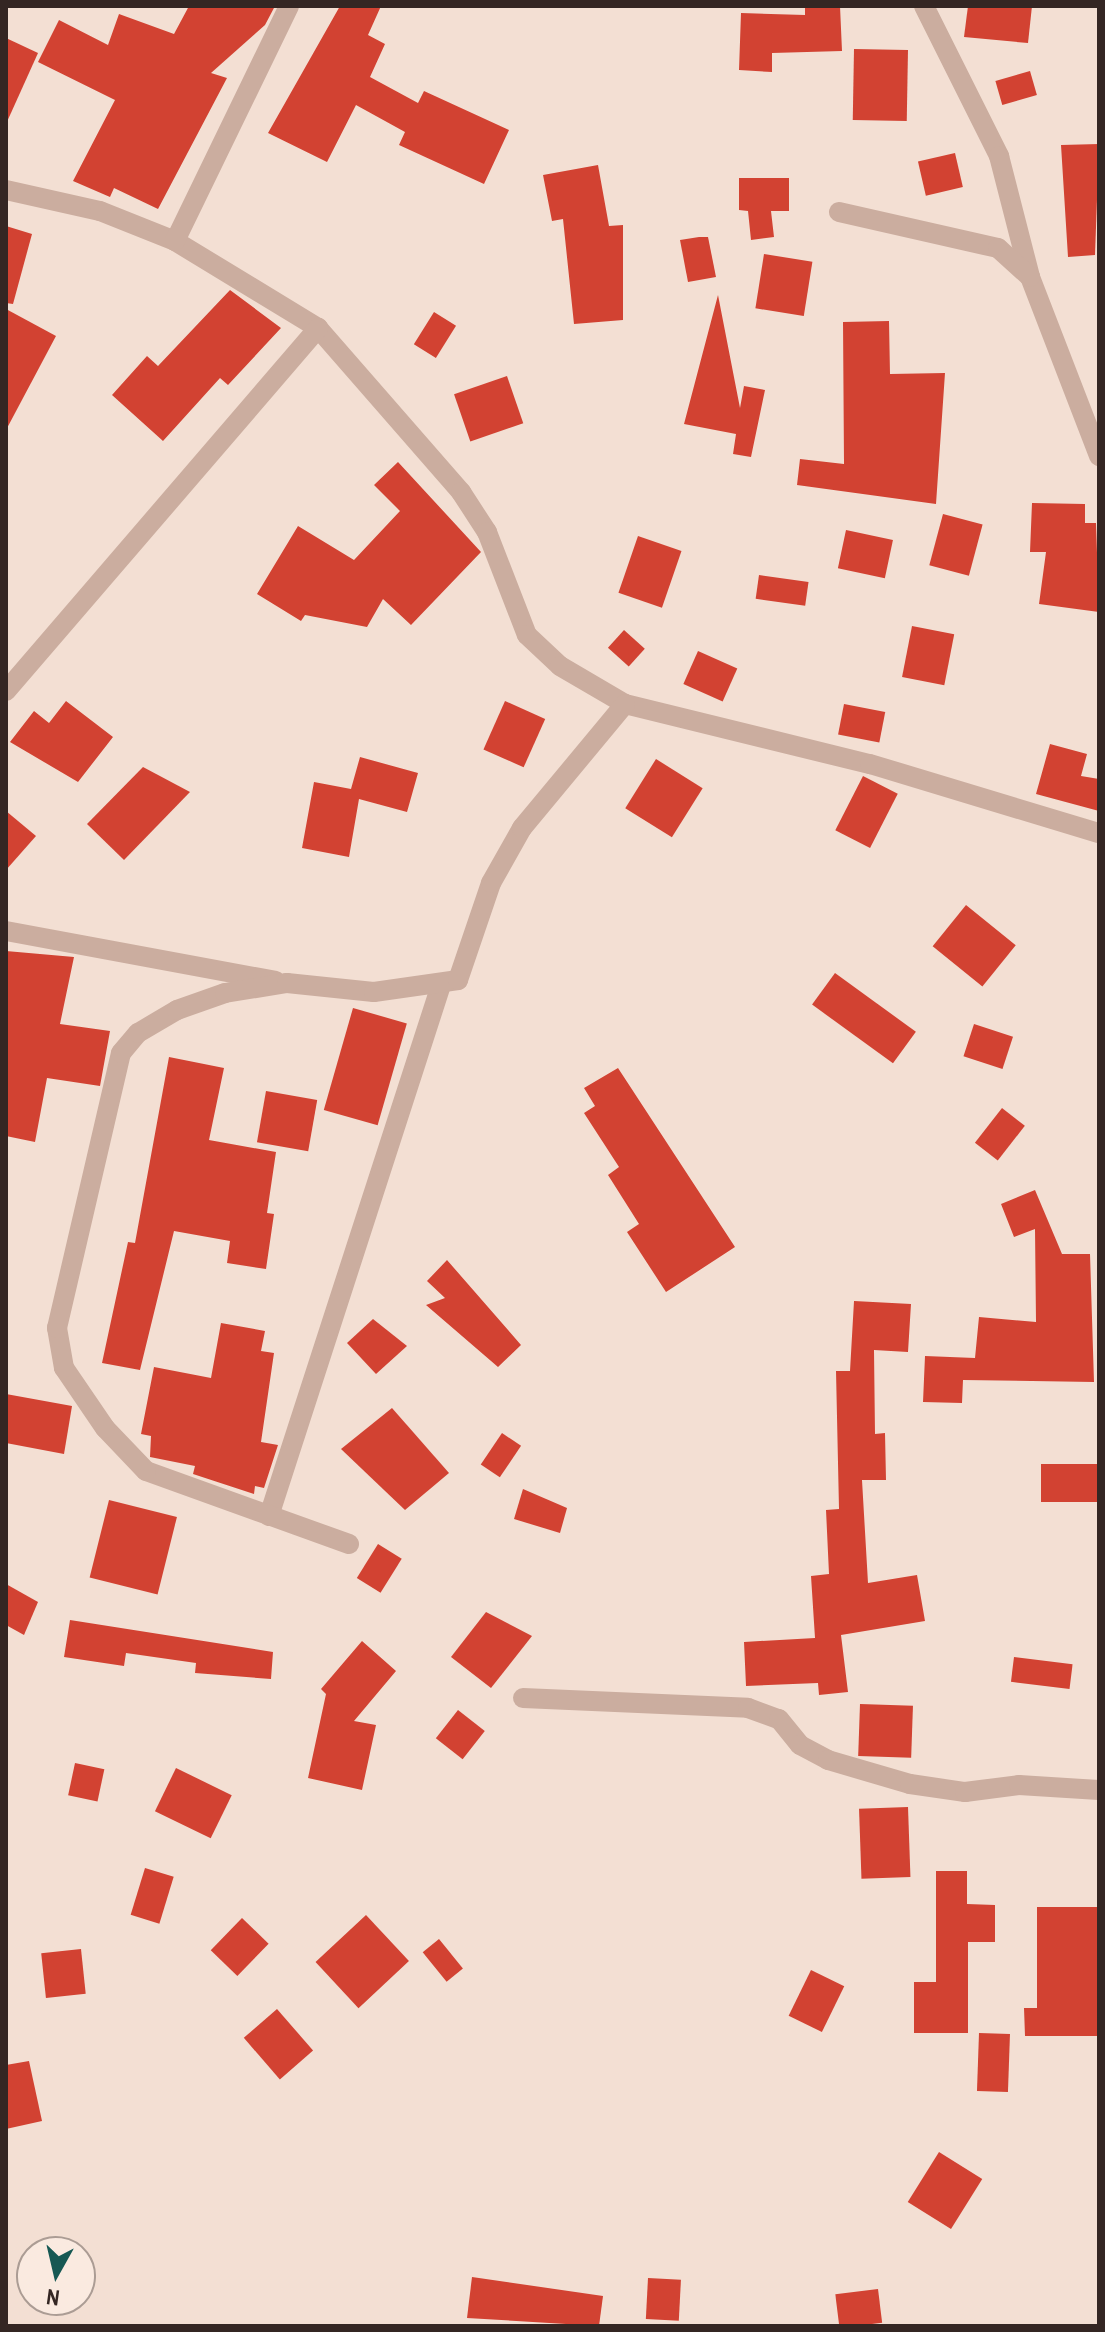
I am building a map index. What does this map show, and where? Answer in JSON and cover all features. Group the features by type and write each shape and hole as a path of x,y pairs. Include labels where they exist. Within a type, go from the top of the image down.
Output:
{"street":[{"path":"175,241 289,6"},
{"path":"924,6 999,156 1030,277 1099,456"},
{"path":"6,190 100,211 175,241 318,328 461,492 487,532 527,635 560,666 625,704 870,764 1099,833"},
{"path":"839,212 998,248 1030,277"},
{"path":"6,691 318,328"},
{"path":"6,931 287,983 374,992 440,988 458,980 491,883 522,828 625,704"},
{"path":"287,983 177,1010 138,1033 121,1053 57,1328 64,1368 79,1395 146,1471 349,1544"},
{"path":"269,1516 440,988"},
{"path":"523,1698 748,1708 779,1719 800,1745 828,1760 910,1784 965,1792 1019,1785 1099,1790"}],"building":[{"path":"189,6 275,6 265,25 211,73 227,78 158,209 114,188 110,197 73,181 115,100 38,62 59,20 108,45 119,14 174,34"},
{"path":"340,6 381,6 368,35 385,44 370,77 418,103 424,91 509,130 484,184 399,145 405,132 356,105 327,162 268,133"},
{"path":"840,6 842,51 772,53 772,72 739,70 741,13 805,15 805,8"},
{"path":"968,6 1032,6 1028,43 964,37"},
{"path":"6,38 38,53 6,124"},
{"path":"854,49 908,50 907,121 853,120"},
{"path":"1030,71 1037,95 1002,105 995,81"},
{"path":"1099,144 1095,255 1068,257 1061,145"},
{"path":"955,153 963,187 926,196 918,162"},
{"path":"598,165 609,226 623,225 623,320 574,324 563,219 552,221 543,175"},
{"path":"739,178 789,178 789,211 771,211 774,237 751,240 748,211 739,210"},
{"path":"6,226 32,234 13,304 6,303"},
{"path":"708,237 716,277 688,282 680,240"},
{"path":"764,254 812,262 804,316 755,308"},
{"path":"230,290 281,328 228,385 220,378 163,441 112,395 147,356 158,366"},
{"path":"718,295 740,408 744,386 765,390 751,457 733,454 736,434 684,424"},
{"path":"6,309 56,336 6,430"},
{"path":"434,312 456,326 436,358 414,344"},
{"path":"889,321 890,374 945,373 936,504 797,485 800,459 844,464 843,322"},
{"path":"507,376 523,423 470,442 454,394"},
{"path":"398,462 481,552 411,625 383,599 367,627 305,615 301,621 257,594 298,526 354,560 400,511 374,485"},
{"path":"1032,503 1085,504 1085,523 1096,523 1099,612 1039,604 1046,552 1030,552"},
{"path":"943,514 983,525 969,576 929,565"},
{"path":"846,530 893,540 885,578 838,568"},
{"path":"638,536 681,551 662,608 618,593"},
{"path":"759,575 809,582 805,606 756,599"},
{"path":"912,626 954,634 944,685 902,677"},
{"path":"624,630 645,649 629,667 608,648"},
{"path":"698,651 737,668 723,701 683,684"},
{"path":"66,701 113,737 78,782 10,742 34,711 49,723"},
{"path":"505,701 545,719 524,767 483,749"},
{"path":"844,704 885,712 879,742 838,734"},
{"path":"1050,744 1087,754 1081,776 1099,779 1099,811 1036,794"},
{"path":"360,757 418,773 407,812 359,799 349,857 302,848 314,782 351,789"},
{"path":"656,759 703,788 672,837 625,808"},
{"path":"143,767 190,792 124,860 87,824"},
{"path":"863,776 898,794 870,848 835,830"},
{"path":"6,811 36,836 6,870"},
{"path":"966,905 1016,945 982,986 933,946"},
{"path":"6,951 74,957 60,1024 110,1031 100,1086 47,1078 35,1142 6,1136"},
{"path":"835,973 916,1032 893,1063 812,1005"},
{"path":"353,1008 407,1023 378,1125 324,1110"},
{"path":"974,1024 1013,1037 1002,1069 963,1056"},
{"path":"169,1057 224,1068 209,1140 276,1152 267,1213 274,1214 266,1269 227,1263 230,1241 174,1231 140,1370 102,1363 128,1242 135,1243"},
{"path":"618,1068 735,1247 666,1292 627,1232 639,1224 608,1175 619,1167 584,1113 595,1106 584,1088"},
{"path":"266,1091 317,1100 308,1151 257,1142"},
{"path":"1002,1108 1025,1126 998,1161 975,1143"},
{"path":"1035,1190 1062,1254 1090,1254 1094,1382 963,1380 962,1403 923,1402 925,1356 975,1358 979,1317 1036,1322 1035,1229 1014,1237 1001,1204"},
{"path":"447,1260 521,1345 498,1367 426,1305 445,1298 427,1281"},
{"path":"854,1301 911,1304 908,1352 874,1350 875,1434 885,1433 886,1480 862,1480 868,1583 917,1575 925,1621 841,1635 848,1692 819,1695 818,1683 746,1686 744,1642 815,1638 811,1576 829,1574 826,1510 839,1509 836,1371 850,1371"},
{"path":"373,1319 407,1346 376,1374 347,1343"},
{"path":"221,1323 265,1331 261,1351 274,1353 261,1442 278,1445 264,1488 255,1486 254,1494 193,1474 195,1466 150,1457 151,1436 141,1434 154,1367 211,1378"},
{"path":"6,1394 72,1406 64,1454 6,1443"},
{"path":"392,1408 449,1473 405,1510 341,1449"},
{"path":"502,1433 521,1446 500,1477 481,1465"},
{"path":"1041,1464 1099,1464 1099,1502 1041,1502"},
{"path":"523,1489 567,1508 560,1533 514,1519"},
{"path":"109,1500 177,1517 158,1595 90,1578"},
{"path":"378,1544 402,1559 381,1593 357,1578"},
{"path":"6,1584 38,1602 24,1635 6,1625"},
{"path":"486,1612 532,1636 491,1688 451,1657"},
{"path":"70,1620 273,1652 271,1679 195,1673 196,1663 126,1653 124,1666 64,1657"},
{"path":"362,1641 396,1671 354,1721 376,1725 362,1790 308,1778 326,1694 321,1689"},
{"path":"1014,1657 1073,1664 1070,1689 1011,1682"},
{"path":"860,1704 913,1706 911,1758 858,1756"},
{"path":"458,1710 485,1731 463,1759 436,1738"},
{"path":"75,1763 104,1769 97,1802 68,1795"},
{"path":"176,1768 232,1795 211,1838 155,1811"},
{"path":"908,1807 910,1877 861,1879 859,1809"},
{"path":"145,1868 174,1877 159,1924 131,1915"},
{"path":"936,1871 967,1871 967,1904 995,1905 995,1942 968,1942 968,2033 914,2033 914,1982 936,1982"},
{"path":"1037,1907 1097,1907 1099,2036 1025,2036 1024,2008 1037,2008"},
{"path":"366,1915 409,1961 359,2008 316,1962"},
{"path":"242,1918 269,1944 237,1976 211,1950"},
{"path":"439,1939 463,1969 447,1982 423,1952"},
{"path":"81,1949 86,1994 46,1998 41,1953"},
{"path":"811,1970 844,1986 822,2032 789,2016"},
{"path":"277,2009 313,2051 280,2079 244,2038"},
{"path":"979,2033 1010,2034 1008,2092 977,2091"},
{"path":"29,2061 42,2121 6,2129 6,2065"},
{"path":"939,2152 982,2179 951,2229 908,2202"},
{"path":"472,2277 603,2296 599,2326 467,2318"},
{"path":"648,2278 681,2280 679,2321 646,2319"},
{"path":"878,2289 882,2323 839,2326 835,2294"}]}
